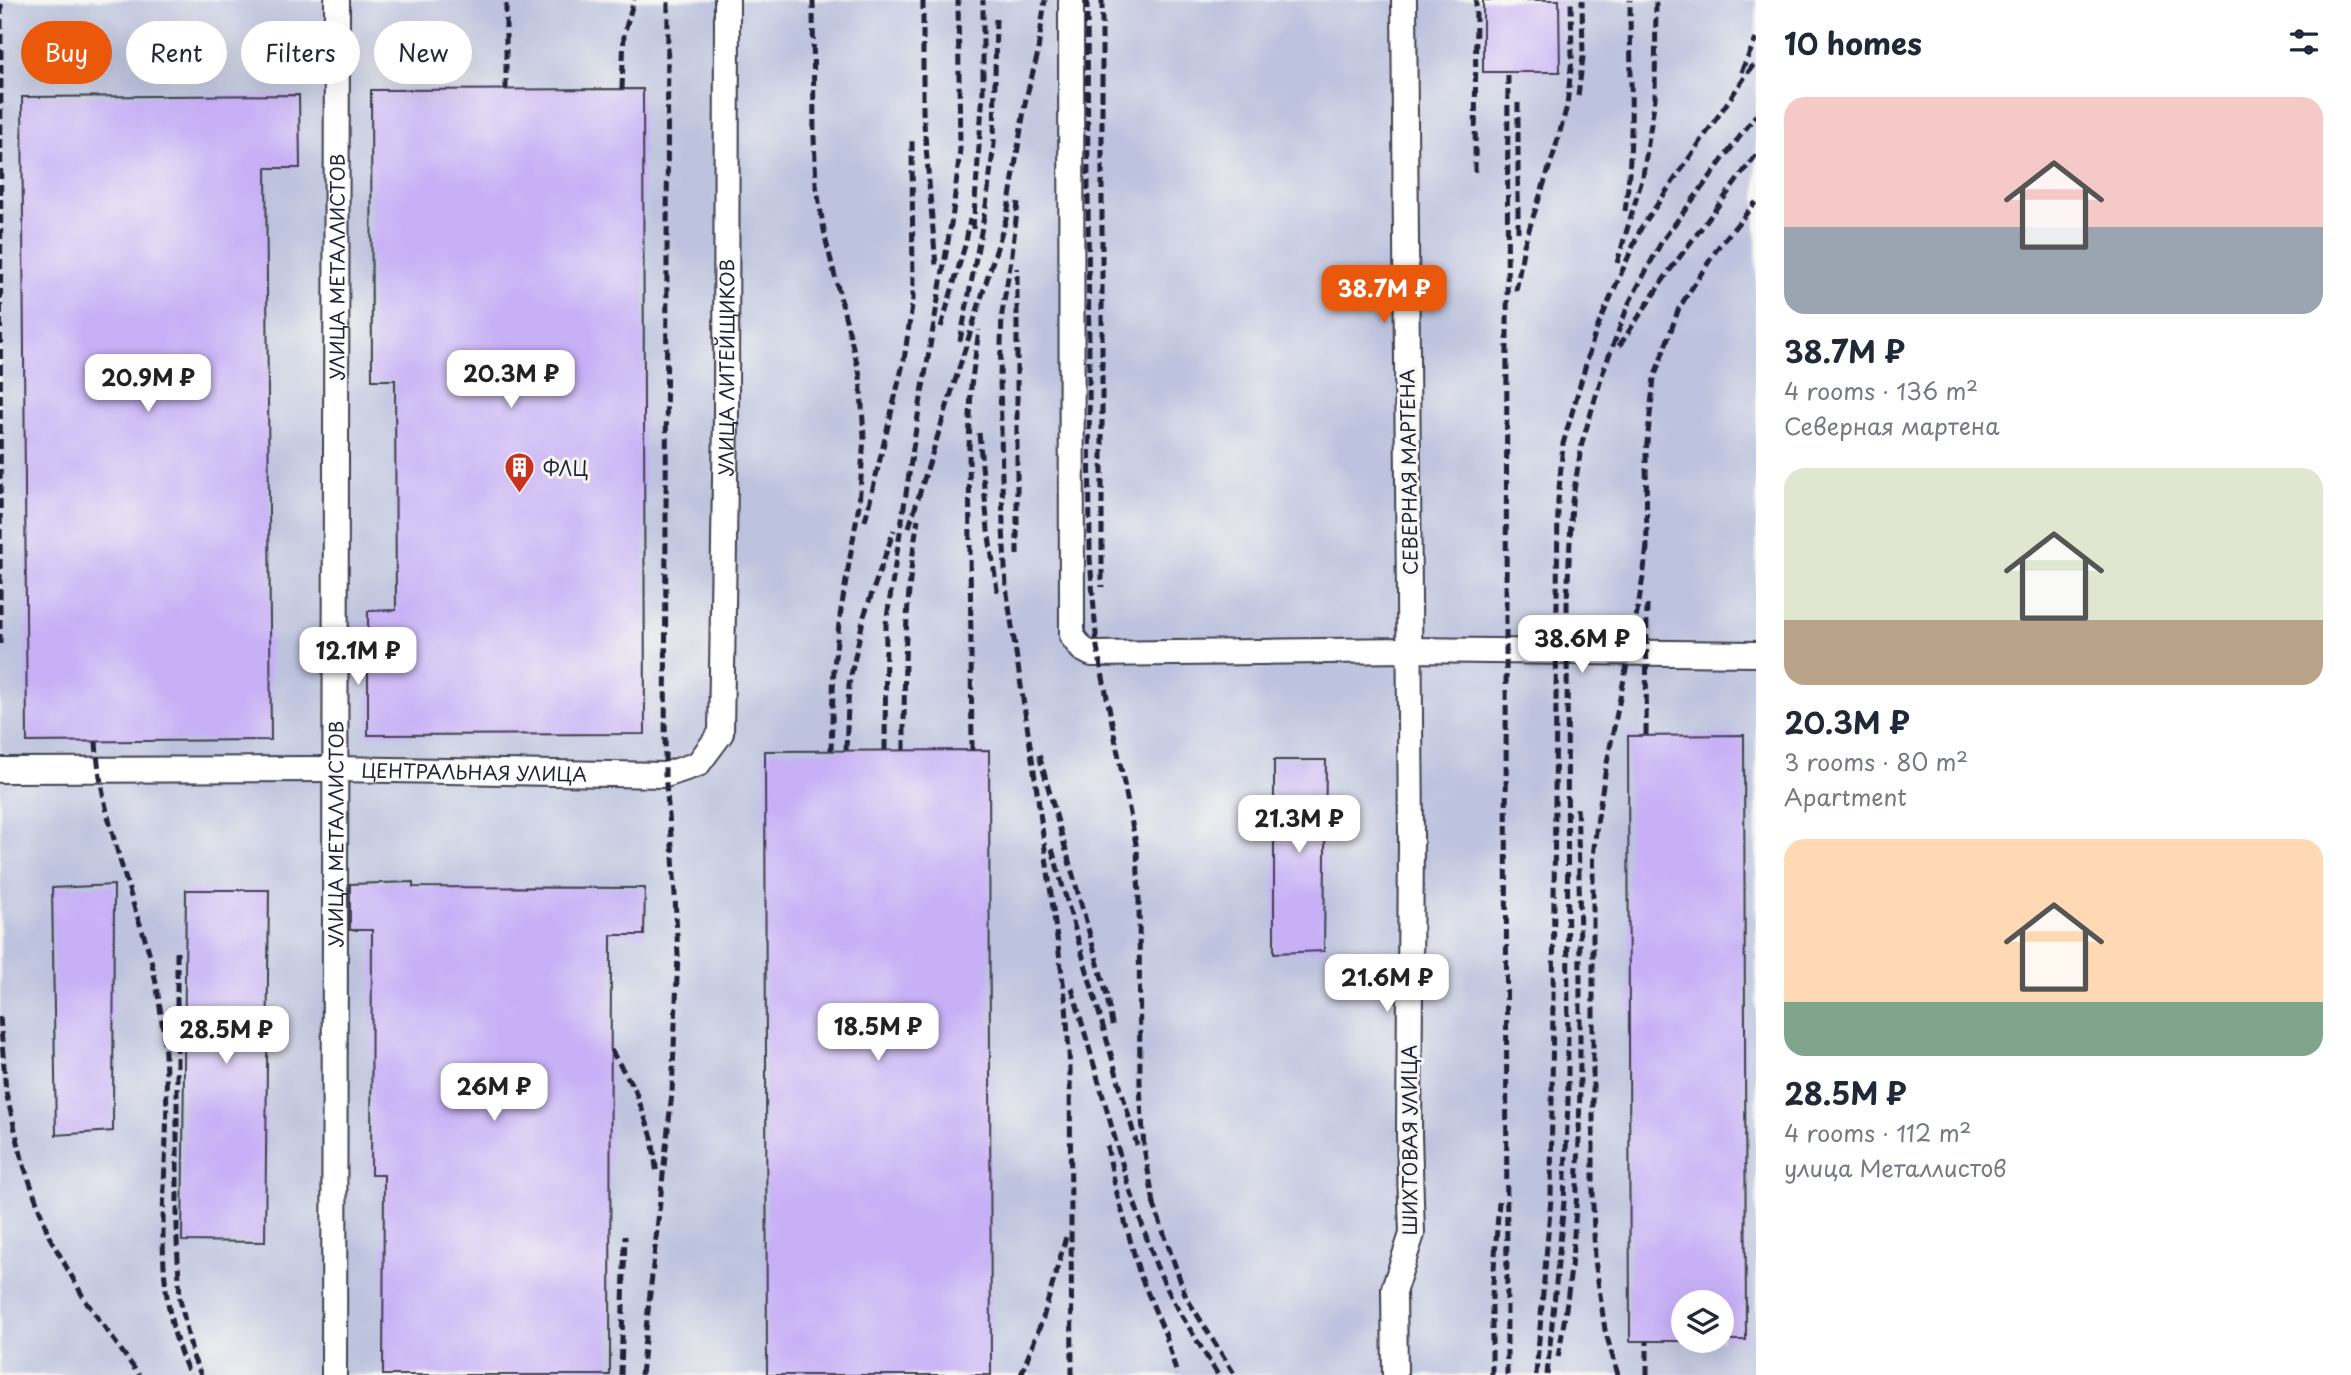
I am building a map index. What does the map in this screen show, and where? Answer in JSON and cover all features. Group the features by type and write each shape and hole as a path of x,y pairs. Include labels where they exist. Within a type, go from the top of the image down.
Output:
{"street":[{"name":"УЛИЦА МЕТАЛЛИСТОВ","path":"334,1375 337,0"},
{"name":"УЛИЦА ЛИТЕЙЩИКОВ","path":"720,733 726,416 727,0"},
{"path":"1071,0 1072,636 1082,649 1092,654 1409,650 1756,654"},
{"name":"СЕВЕРНАЯ МАРТЕНА","path":"1404,0 1409,650"},
{"name":"ШИХТОВАЯ УЛИЦА","path":"1395,1375 1394,1289 1412,1234 1409,1135 1409,650"},
{"name":"ЦЕНТРАЛЬНАЯ УЛИЦА","path":"0,770 334,769 665,775 698,764 720,733"}],"shaded area":[{"path":"0,0 1756,0 1756,1375 0,1375"}],"building":[{"path":"1483,0 1559,0 1560,72 1483,72"},
{"name":"ФЛЦ","path":"643,89 645,734 368,735 368,611 396,610 395,380 372,380 371,90"},
{"path":"299,95 300,168 266,168 271,740 27,742 22,97"},
{"path":"1744,735 1746,1340 1734,1340 1734,1290 1671,1290 1671,1341 1630,1341 1628,736"},
{"path":"989,750 991,1375 767,1375 765,751"},
{"path":"1274,760 1326,760 1324,951 1274,953"},
{"path":"413,882 413,887 645,888 644,935 611,935 610,1375 383,1375 384,1175 371,1175 372,930 350,930 350,884"},
{"path":"114,885 113,1131 56,1135 52,888"},
{"path":"186,890 269,890 265,1242 182,1241"}],"railway":[{"path":"0,644 1,0"},
{"path":"506,0 506,89"},
{"path":"622,89 624,34 634,0"},
{"path":"641,1375 672,1093 678,955 673,856 665,775 668,0"},
{"path":"813,0 816,185 826,241 860,375 864,437 859,505 834,666 831,750"},
{"path":"923,0 923,111 936,266"},
{"path":"885,750 886,624 953,212 960,149 958,0"},
{"path":"973,229 983,92 983,0"},
{"path":"909,527 1007,216 1045,0"},
{"path":"1087,0 1090,558 1097,647 1137,849 1140,1087 1144,1148 1155,1209"},
{"path":"1102,0 1102,587"},
{"path":"1475,172 1476,0"},
{"path":"1516,291 1524,245 1567,106 1572,58 1571,0"},
{"path":"1578,96 1583,57 1582,0"},
{"path":"1625,211 1631,132 1630,0"},
{"path":"1617,263 1643,176 1655,98 1656,0"},
{"path":"960,341 986,206 994,144 996,14"},
{"path":"1741,72 1756,39"},
{"path":"1536,1375 1551,1199 1558,501 1563,444 1595,333 1641,228 1756,61"},
{"path":"1507,1375 1508,72"},
{"path":"1518,103 1518,232"},
{"path":"1547,1375 1564,1202 1568,1101 1567,601 1572,502 1582,443 1604,369 1629,303 1662,241 1756,115"},
{"path":"865,521 904,360 913,299 912,140"},
{"path":"1619,346 1670,270 1756,155"},
{"path":"1018,202 1002,313 1000,378 1003,527 1006,587 1066,1004 1070,1069 1072,1375"},
{"path":"1647,553 1646,452 1654,378 1679,308 1719,246 1756,202"},
{"path":"941,327 966,242 970,219"},
{"path":"1017,268 1017,555"},
{"path":"972,750 969,449 971,386 979,330"},
{"path":"979,433 988,530 998,596"},
{"path":"904,750 908,605 918,519"},
{"path":"846,750 849,684 864,616 894,530"},
{"path":"1618,1375 1605,1330 1595,1260 1593,858 1604,780 1635,624 1647,546"},
{"path":"1646,735 1647,602"},
{"path":"96,742 111,828 149,951 160,1005 167,1112 164,1265 168,1303 176,1339 190,1375"},
{"path":"1039,755 1106,992 1113,1029"},
{"path":"1558,1357 1570,1278 1578,1159 1580,980 1577,805"},
{"path":"1052,849 1137,1145"},
{"path":"177,952 177,1240 180,1299 193,1357 201,1375"},
{"path":"1072,988 1128,1184 1156,1265 1174,1303 1218,1375"},
{"path":"0,1017 6,1092 23,1163 49,1236 85,1300 139,1375"},
{"path":"611,1050 635,1090 652,1137 657,1175"},
{"path":"1107,1146 1116,1190 1140,1275 1166,1336 1177,1375"},
{"path":"1492,1375 1492,1297 1499,1201"},
{"path":"1153,1202 1186,1297 1235,1375"},
{"path":"621,1375 625,1236"},
{"path":"1021,1375 1043,1318 1066,1237"},
{"path":"1647,1341 1647,1375"}],"place":[{"name":"ФЛЦ","path":"520,495"}]}
